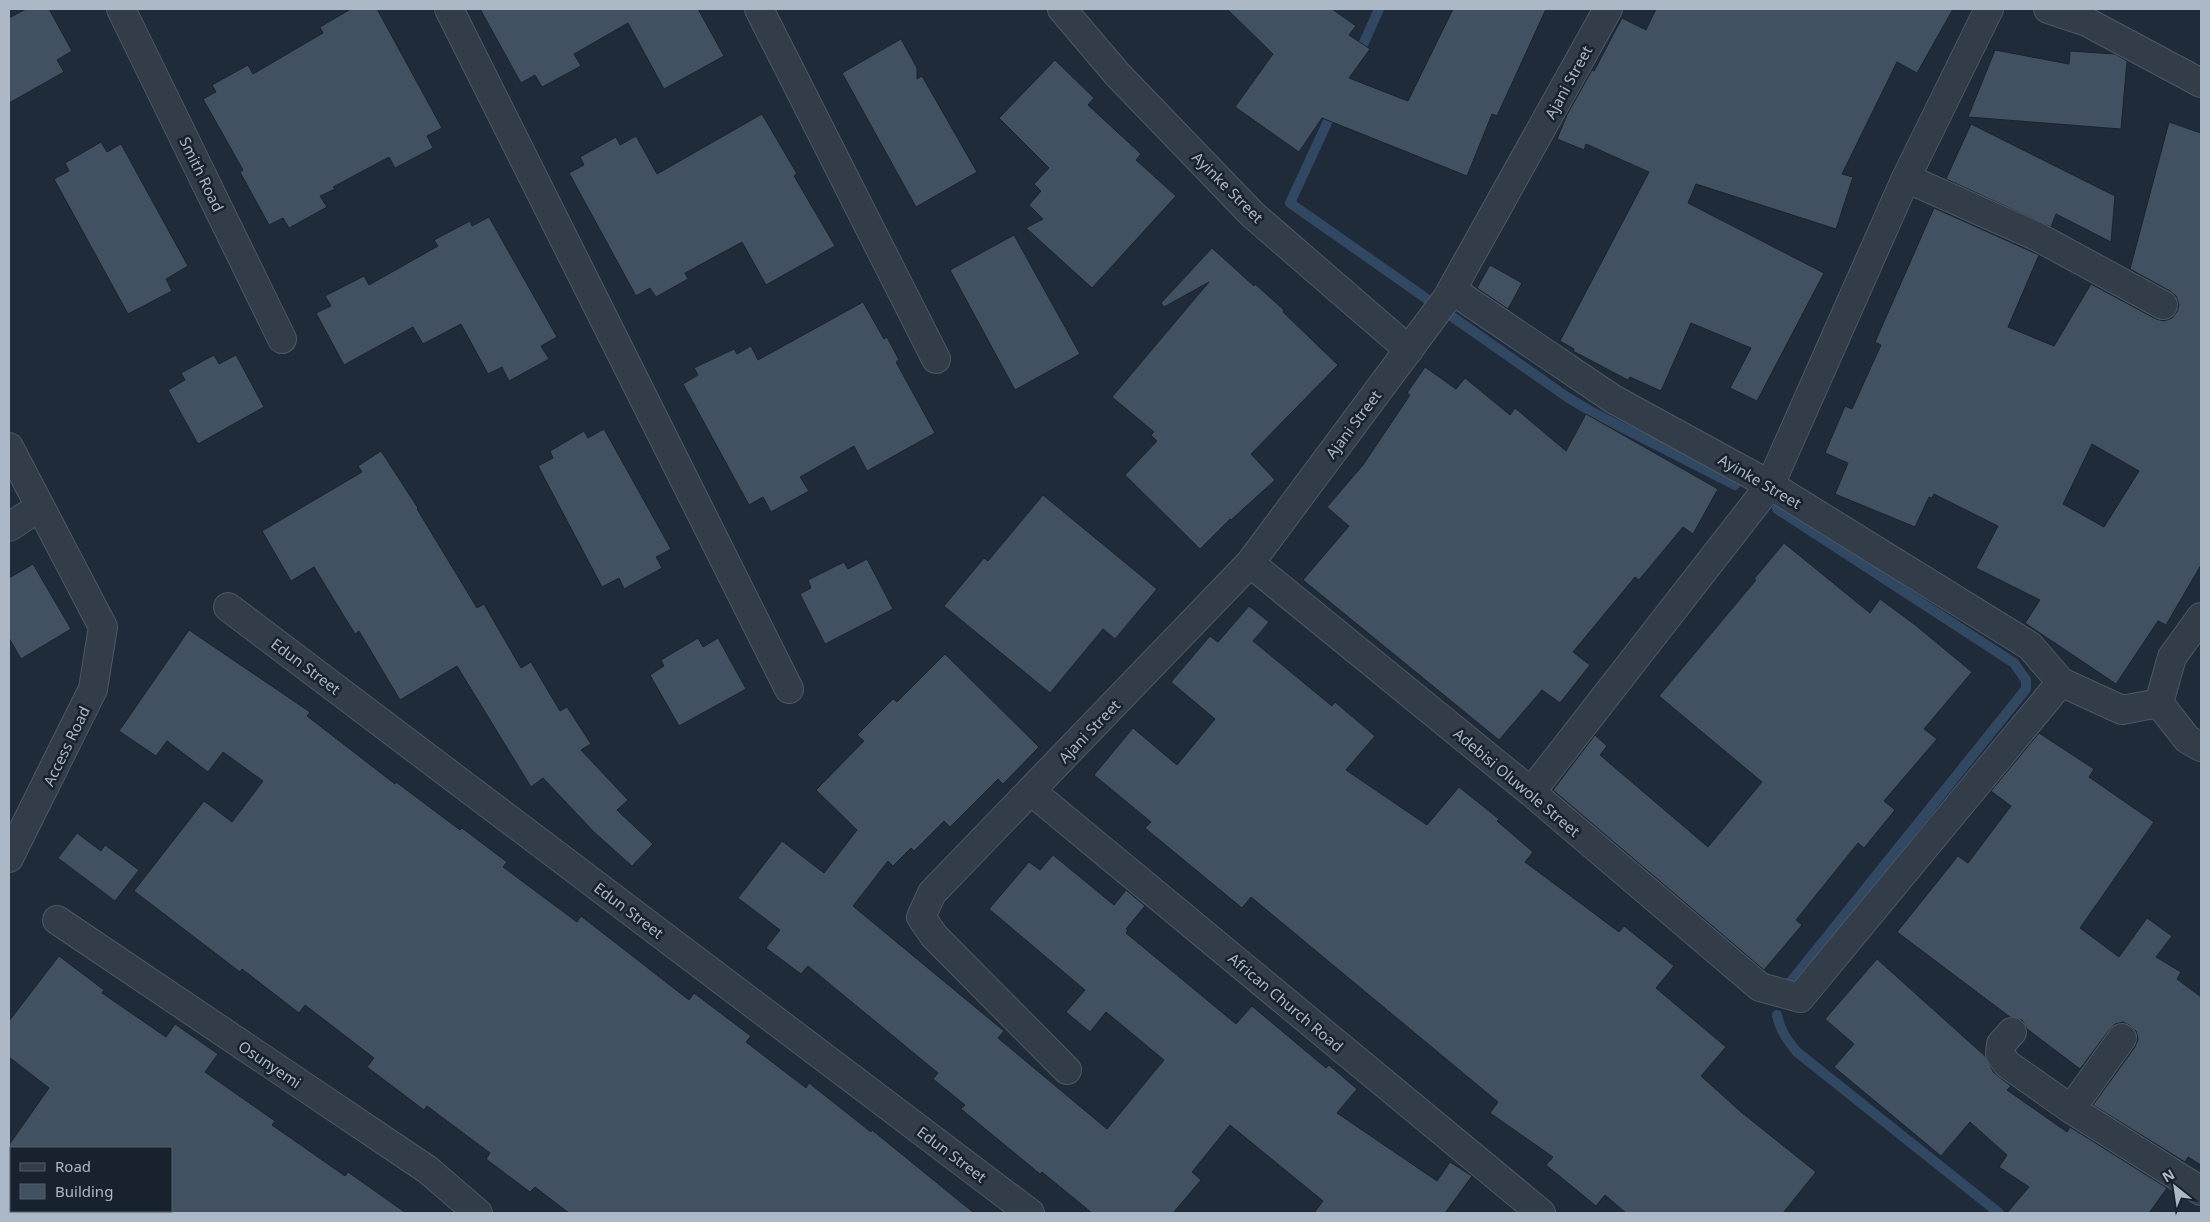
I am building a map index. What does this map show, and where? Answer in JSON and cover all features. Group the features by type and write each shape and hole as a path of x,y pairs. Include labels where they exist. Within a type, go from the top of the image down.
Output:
{"street":[{"name":"Smith Road","path":"121,9 282,339"},
{"path":"449,9 789,689"},
{"path":"759,9 936,359"},
{"name":"Ayinke Street","path":"1062,9 1118,75 1253,215 1409,350"},
{"name":"Ajani Street","path":"1067,1070 934,936 921,917 932,893 1250,563 1443,302 1608,9"},
{"path":"1531,792 1770,485 1906,178 1989,9"},
{"path":"2048,9 2087,22 2201,83"},
{"path":"1906,178 2036,236 2163,305"},
{"name":"Ayinke Street","path":"1443,302 1613,399 1770,485 2030,646 2061,682"},
{"path":"9,447 40,507 9,527"},
{"name":"Access Road","path":"9,858 93,689 103,627 40,507"},
{"name":"Adebisi Oluwole Street","path":"1250,563 1531,792 1760,987 1800,998 2061,682"},
{"name":"Edun Street","path":"228,607 1028,1213"},
{"path":"2159,703 2172,657 2201,617"},
{"path":"2061,682 2122,710 2159,703"},
{"path":"2159,703 2188,739 2201,747"},
{"name":"African Church Road","path":"1032,791 1541,1213"},
{"name":"Osunyemi","path":"58,920 428,1170 478,1213"},
{"path":"2012,1032 2001,1044 2000,1054 2007,1064 2072,1109 2201,1191"},
{"path":"2072,1109 2122,1038"}],"building":[{"path":"26,9 49,9 72,51 57,60 64,72 9,103 9,18"},
{"path":"351,9 377,9 442,128 427,136 433,148 395,168 389,157 333,187 335,189 320,196 327,207 289,228 283,218 269,225 240,172 243,170 203,99 216,92 212,85 248,65 253,74 323,33 320,27"},
{"path":"480,9 698,9 724,56 664,89 628,23 574,54 581,66 542,87 535,75 521,83"},
{"path":"1227,9 1332,9 1356,26 1349,35 1370,49 1349,78 1408,101 1453,9 1546,9 1497,116 1492,114 1467,176 1322,118 1299,152 1235,107 1273,54"},
{"path":"1656,9 1953,9 1917,73 1897,62 1842,174 1853,177 1836,229 1696,184 1688,203 1824,273 1757,401 1730,388 1751,348 1691,323 1661,391 1630,377 1628,380 1573,351 1574,349 1560,341 1649,172 1586,144 1584,150 1557,139 1567,115 1592,70 1594,71 1622,18 1646,30"},
{"path":"901,39 917,68 917,79 922,76 977,172 916,207 842,73"},
{"path":"1995,50 2069,64 2070,51 2115,54 2127,61 2121,129 1968,117"},
{"path":"1055,60 1094,98 1088,105 1141,154 1136,160 1176,196 1092,288 1026,228 1043,219 1029,205 1041,191 1034,184 1049,168 999,118"},
{"path":"762,114 797,174 794,176 835,246 766,285 742,242 685,273 688,279 656,297 650,288 636,296 569,173 584,165 580,157 616,137 620,145 636,136 657,174"},
{"path":"2169,122 2201,133 2201,565 2166,625 2158,621 2116,684 2025,623 2040,600 1976,568 1998,526 1934,494 1932,498 1929,497 1915,527 1835,494 1848,463 1825,453 1845,406 1852,409 1881,345 1875,342 1934,208 2039,255 2008,327 2054,346 2091,284 2156,319 2164,321 2172,318 2177,312 2179,305 2176,296 2130,269","holes":["2092,444 2139,471 2104,527 2063,504"]},
{"path":"1971,124 2115,196 2111,242 2056,214 2051,227 1946,179"},
{"path":"101,142 107,152 121,144 188,266 166,279 172,291 128,314 54,179 69,171 65,163"},
{"path":"489,217 557,337 541,346 549,359 509,381 502,367 488,374 461,324 423,344 413,327 344,365 316,313 331,306 325,296 364,276 369,285 438,246 434,240 470,221 472,226"},
{"path":"1014,235 1080,354 1015,390 950,270"},
{"path":"1212,248 1284,310 1283,312 1338,365 1251,454 1275,480 1230,519 1200,549 1125,475 1157,441 1151,435 1154,432 1112,397 1209,282 1164,307 1161,303"},
{"path":"1490,265 1522,283 1508,309 1477,288"},
{"path":"863,302 884,339 887,337 899,360 896,362 935,433 867,471 854,446 800,477 809,491 771,512 763,497 749,505 683,384 698,375 694,368 734,349 737,354 751,346 758,360"},
{"path":"214,355 219,364 236,355 264,407 198,444 168,390 185,380 181,373"},
{"path":"1425,367 1456,389 1465,378 1510,415 1515,408 1566,451 1586,414 1718,489 1693,534 1683,527 1639,580 1635,577 1573,652 1590,665 1560,703 1542,690 1499,740 1303,580 1349,526 1327,507 1363,465 1410,395 1407,393"},
{"path":"604,429 671,549 656,557 662,568 624,589 619,578 602,587 538,466 553,458 550,451 584,431 588,438"},
{"path":"381,451 418,508 477,608 484,604 521,668 531,662 560,711 567,707 591,744 581,750 628,800 617,810 653,844 632,866 594,832 543,778 531,787 457,666 400,700 359,631 355,634 314,567 291,581 262,531 362,472 358,466"},
{"path":"1043,495 1157,589 1115,639 1103,629 1050,693 944,606 984,558 988,561"},
{"path":"1784,543 1870,613 1880,599 1914,624 1972,672 1924,729 1937,739 1884,801 1895,810 1864,848 1858,843 1796,920 1802,925 1764,970 1553,790 1595,735 1607,746 1600,755 1708,847 1762,782 1659,696 1756,580 1754,579"},
{"path":"867,559 893,609 825,644 800,594 811,588 808,580 844,562 848,569"},
{"path":"33,564 71,629 21,659 9,638 9,578"},
{"path":"1249,606 1269,622 1253,641 1332,706 1335,702 1375,736 1346,770 1427,825 1459,787 1499,819 1497,821 1533,852 1525,862 1619,932 1624,926 1674,966 1656,988 1726,1047 1701,1076 1741,1112 1816,1172 1783,1213 1626,1213 1605,1195 1596,1206 1546,1165 1553,1157 1490,1113 1498,1102 1251,897 1242,908 1145,828 1151,822 1094,775 1133,728 1177,765 1215,719 1171,682 1210,636 1218,642"},
{"path":"189,630 310,712 307,716 395,784 396,782 460,830 462,828 507,862 503,867 577,922 581,916 689,1000 694,993 751,1036 746,1042 806,1088 809,1083 871,1132 872,1130 974,1213 569,1213 535,1187 530,1192 486,1159 490,1153 427,1106 424,1110 367,1067 374,1058 305,1005 299,1013 242,969 240,972 134,891 204,801 232,822 263,781 223,752 208,772 167,741 156,756 119,731"},
{"path":"698,638 703,647 718,638 746,689 679,726 650,675 664,666 661,660"},
{"path":"945,654 1039,747 1003,784 998,779 950,827 944,821 914,851 911,848 893,866 888,861 853,906 1004,1031 998,1038 1107,1129 1164,1060 1106,1012 1090,1032 1066,1012 1085,990 989,909 1029,862 1040,870 1053,855 1114,905 1126,890 1145,906 1126,929 1128,930 1126,933 1236,1024 1252,1006 1326,1068 1329,1065 1357,1089 1337,1113 1437,1181 1450,1162 1472,1176 1445,1213 1314,1213 1323,1201 1230,1125 1192,1172 1201,1180 1173,1213 1092,1213 1042,1172 1040,1174 961,1109 965,1105 933,1079 938,1073 808,966 801,974 766,948 780,930 738,898 782,841 824,873 857,830 816,790 864,741 857,735 893,699 897,702"},
{"path":"2039,733 2094,769 2089,777 2154,822 2080,928 2119,957 2147,918 2172,936 2156,957 2181,972 2177,979 2201,997 2201,1165 2188,1157 2185,1162 2093,1105 2135,1047 2138,1039 2136,1031 2131,1026 2123,1022 2115,1024 2080,1069 2027,1029 2022,1020 2010,1017 1897,932 1958,856 1968,863 2011,806 1991,791"},
{"path":"77,833 101,851 105,845 139,870 115,901 58,858"},
{"path":"59,956 104,990 102,993 166,1037 175,1024 218,1054 205,1072 275,1121 272,1125 345,1176 348,1172 406,1213 171,1213 172,1147 9,1148 9,1145 49,1088 9,1057 9,1021"},
{"path":"1877,959 1985,1056 1994,1073 2011,1086 2007,1090 2067,1132 2070,1127 2167,1188 2149,1213 2007,1213 2029,1187 1999,1167 2007,1155 1970,1122 1941,1156 1834,1067 1854,1044 1825,1019"}],"waterway":[{"path":"1358,56 1379,9"},
{"path":"1333,110 1290,203 1567,397 1592,412 1735,485"},
{"path":"1777,509 2014,663 2026,680 2026,689 1789,984"},
{"path":"1777,1015 1784,1035 1797,1052 1999,1213"}]}
